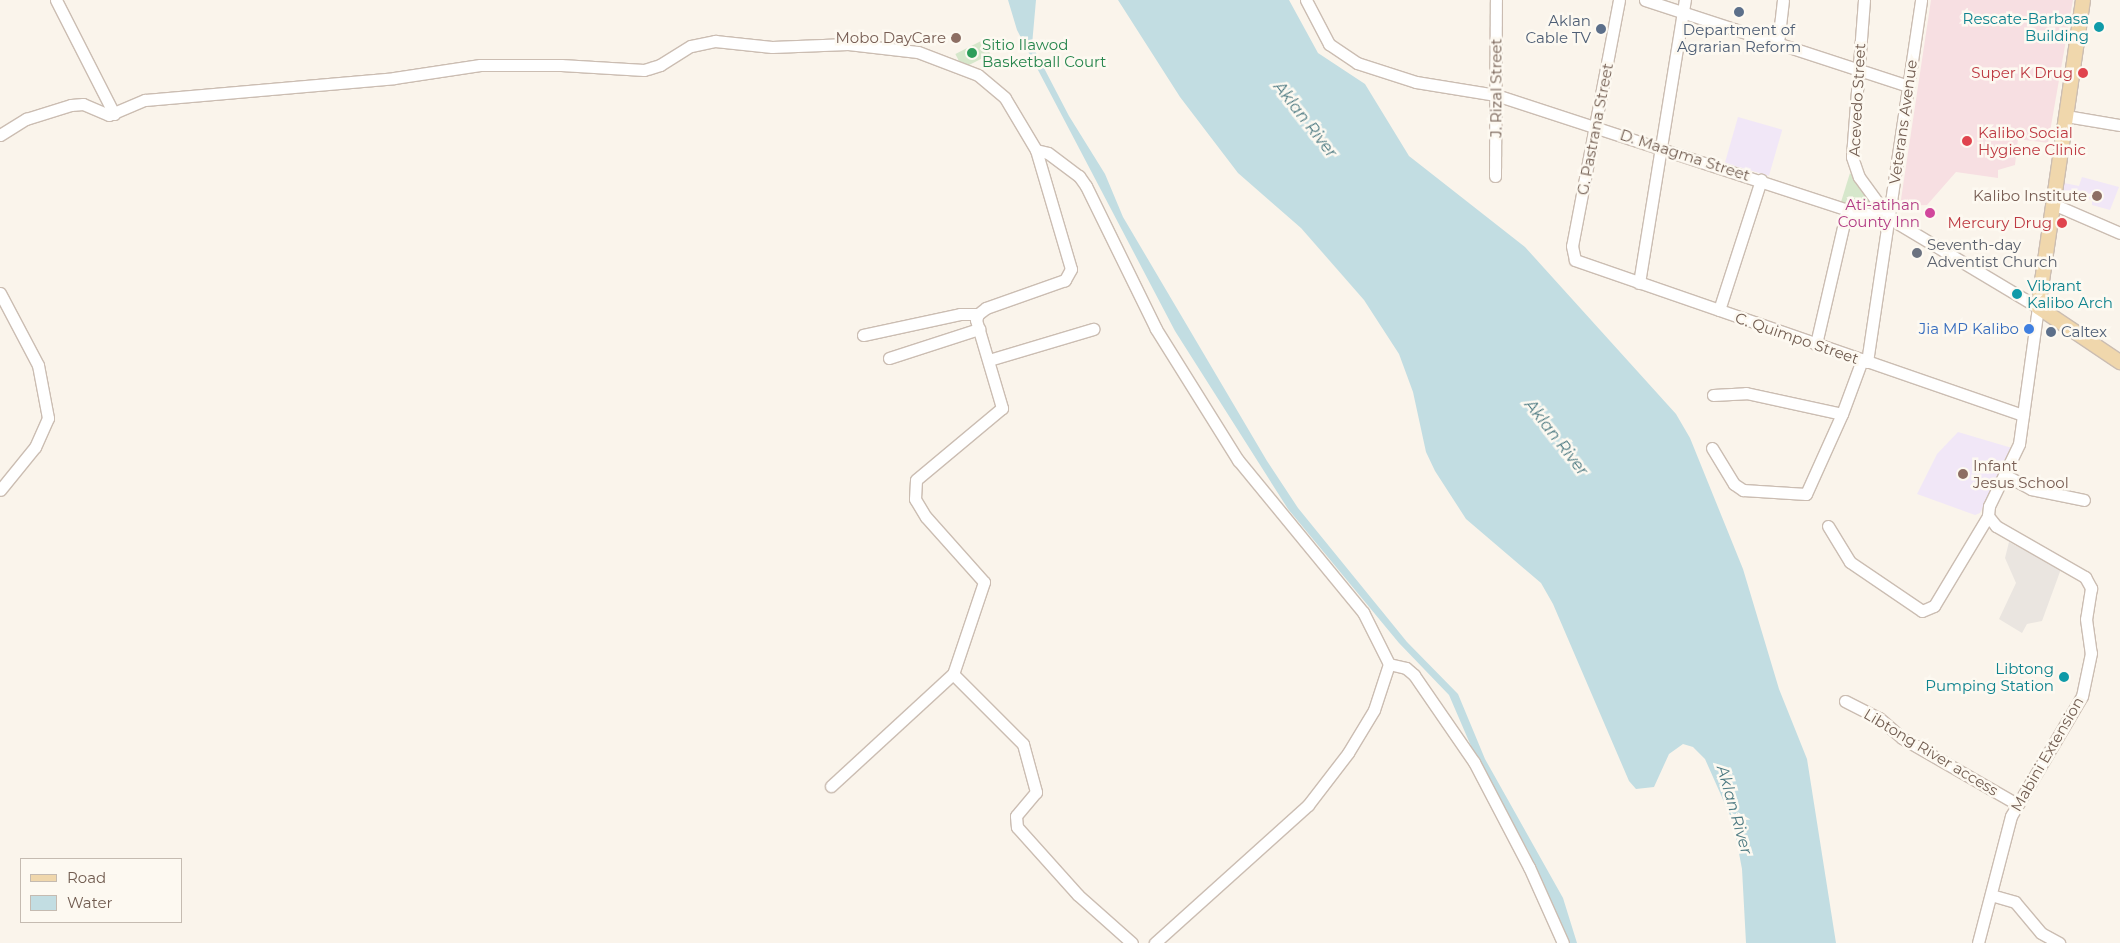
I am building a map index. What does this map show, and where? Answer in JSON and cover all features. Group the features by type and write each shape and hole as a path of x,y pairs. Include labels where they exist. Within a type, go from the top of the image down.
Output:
{"main road":[{"path":"2035,302 2053,204 2083,0"},
{"name":"D. Maagma Street","path":"2035,302 2120,351"},
{"name":"D. Maagma Street","path":"2035,302 2120,362"}],"street":[{"path":"56,0 114,114"},
{"name":"D. Maagma Street","path":"1306,0 1329,44 1357,63 1416,82 1496,95 1596,125 1847,210 1889,218 2035,302"},
{"name":"J. Rizal Street","path":"1495,176 1496,0"},
{"name":"G. Pastrana Street","path":"1573,257 1572,246 1619,0"},
{"path":"1645,0 1908,86"},
{"path":"1639,283 1685,0"},
{"path":"1778,44 1783,0"},
{"name":"Acevedo Street","path":"1864,0 1857,69 1852,157 1860,177 1889,218"},
{"name":"Veterans Avenue","path":"1712,448 1734,484 1743,490 1806,494 1864,361 1889,218 1921,0"},
{"path":"0,135 26,120 71,105 83,104 104,114 114,114 132,103 145,100 394,78 480,66 654,68 691,46 715,41 772,47 848,44 918,52 968,70 988,83 1016,112 1036,150 1070,262 1070,274 1065,280 986,308 978,314 960,314 863,334"},
{"path":"2066,116 2120,125"},
{"path":"1036,150 1048,153 1079,176 1086,186 1156,329 1238,460 1363,612 1389,664 1374,710 1348,753 1308,805 1155,943"},
{"path":"1719,310 1761,180"},
{"path":"2053,204 2120,233"},
{"path":"1816,344 1847,210"},
{"name":"C. Quimpo Street","path":"1573,257 1639,283 2023,415"},
{"path":"0,293 38,365 48,418 35,447 0,490"},
{"path":"1828,526 1850,562 1922,611 1934,606 1988,516 1989,506 2019,444 2035,302"},
{"path":"831,786 952,674 984,582 919,508 914,489 916,480 923,473 1002,408 979,329 978,314"},
{"path":"889,358 979,329"},
{"path":"989,360 1093,329"},
{"path":"1713,396 1746,393 1842,414"},
{"path":"2005,475 2031,489 2084,500"},
{"name":"Mabini Extension","path":"1978,943 2006,832 2017,804 2082,696 2091,653 2086,619 2091,588 2082,574 1996,526 1988,516"},
{"path":"1389,664 1406,668 1414,674 1474,762 1529,867 1562,943"},
{"path":"952,674 1024,744 1036,792 1016,816 1017,827 1078,895 1132,943"},
{"name":"Libtong River access","path":"1845,700 1879,718 1902,738 2017,804"},
{"path":"1991,895 2015,902 2041,933 2059,943"}],"shaded area":[{"path":"1931,0 2073,0 2048,143 2018,139 2015,165 1998,170 1998,178 1956,172 1927,205 1900,206"},
{"path":"1738,117 1782,130 1769,176 1725,163"},
{"name":"Kalibo Institute","path":"2082,177 2119,187 2110,210 2092,205 2092,200 2063,191 2064,183 2079,186"},
{"name":"Infant Jesus School","path":"1958,432 2012,448 1980,513 1975,515 1917,494 1937,454"},
{"path":"2009,542 2061,569 2042,621 2027,624 2022,633 1999,619 2016,583 2005,558"}],"green space":[{"name":"Sitio Ilawod Basketball Court","path":"983,40 990,54 963,68 955,54"},
{"path":"1850,173 1875,206 1872,209 1841,202"}],"water":[{"path":"1008,0 1036,0 1032,45 1069,116 1105,174 1123,217 1267,461 1298,508 1407,642 1458,694 1485,759 1563,898 1577,943 1568,943 1529,852 1477,760 1449,695 1399,643 1288,509 1175,331 1017,30"},
{"name":"Aklan River","path":"1118,0 1289,0 1318,53 1365,84 1409,156 1525,247 1676,414 1690,438 1743,569 1779,689 1807,759 1836,943 1746,943 1742,869 1733,822 1705,759 1693,747 1683,744 1669,754 1654,787 1636,789 1629,781 1553,604 1541,583 1466,519 1435,471 1426,452 1413,392 1399,354 1364,300 1301,228 1238,173 1180,97"}],"place":[{"name":"Department of Agrarian Reform","path":"1739,12"},
{"name":"Rescate-Barbasa Building","path":"2099,27"},
{"name":"Aklan Cable TV","path":"1601,29"},
{"name":"Mobo DayCare","path":"956,38"},
{"name":"Sitio Ilawod Basketball Court","path":"972,53"},
{"name":"Super K Drug","path":"2083,73"},
{"name":"Kalibo Social Hygiene Clinic","path":"1967,141"},
{"name":"Kalibo Institute","path":"2097,196"},
{"name":"Ati-atihan County Inn","path":"1930,213"},
{"name":"Mercury Drug","path":"2062,223"},
{"name":"Seventh-day Adventist Church","path":"1917,253"},
{"name":"Vibrant Kalibo Arch","path":"2017,294"},
{"name":"Jia MP Kalibo","path":"2029,329"},
{"name":"Caltex","path":"2051,332"},
{"name":"Infant Jesus School","path":"1963,474"},
{"name":"Libtong Pumping Station","path":"2064,677"}]}
